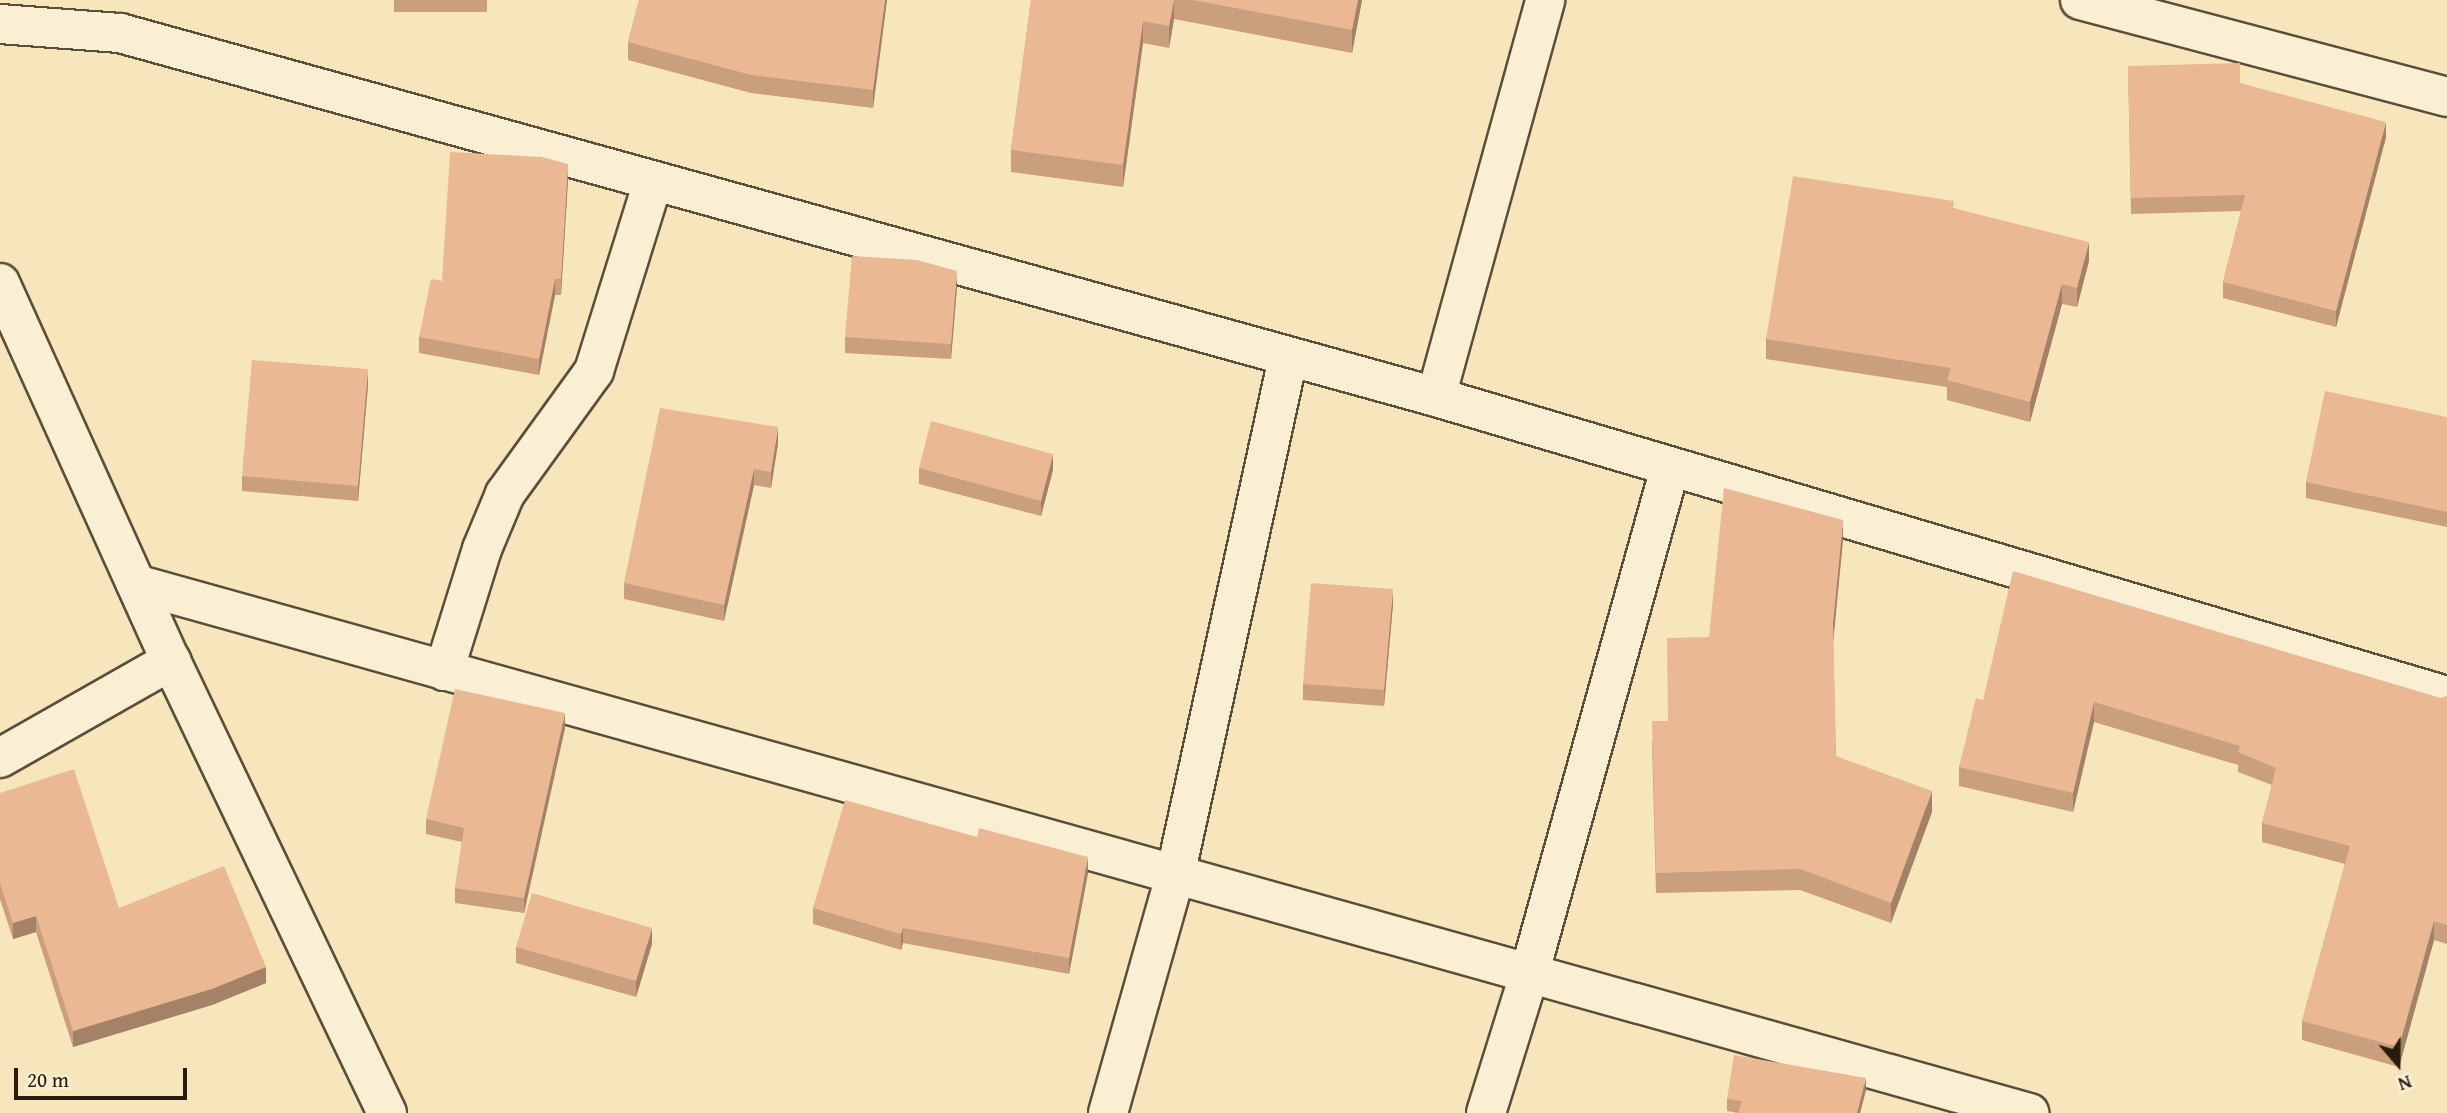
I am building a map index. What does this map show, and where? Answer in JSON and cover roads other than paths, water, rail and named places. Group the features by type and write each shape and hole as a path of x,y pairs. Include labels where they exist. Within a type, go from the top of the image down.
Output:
{"street":[{"path":"1436,397 1545,0"},
{"path":"2080,0 2447,97"},
{"path":"0,23 120,33 1436,397 2447,696"},
{"path":"444,671 482,549 505,494 594,371 653,182"},
{"path":"0,282 171,661 387,1113"},
{"path":"1108,1113 1175,876 1289,358"},
{"path":"1486,1113 1529,975 1670,468"},
{"path":"136,584 2030,1113"},
{"path":"0,758 171,661"}]}
